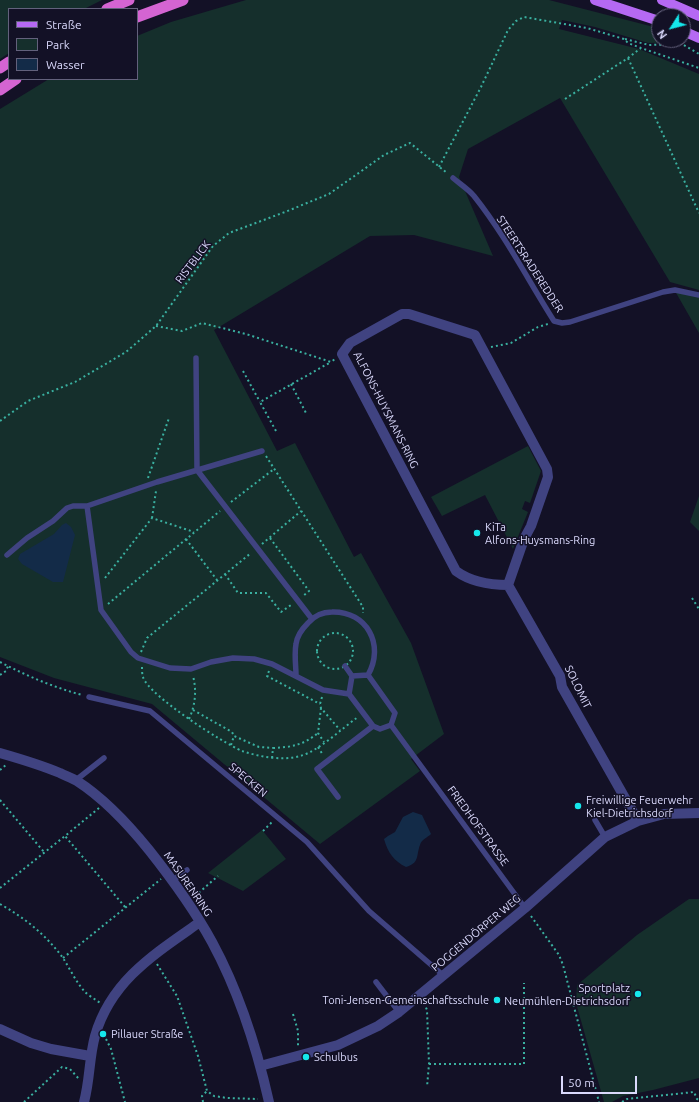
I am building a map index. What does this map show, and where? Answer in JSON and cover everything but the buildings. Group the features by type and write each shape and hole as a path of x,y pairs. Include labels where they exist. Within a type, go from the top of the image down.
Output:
{"highway":[{"path":"109,8 129,0"},
{"path":"138,17 183,0"},
{"path":"0,90 15,80"}],"main road":[{"path":"595,0 651,18"},
{"path":"662,0 699,16"}],"street":[{"name":"ALFONS-HUYSMANS-RING","path":"402,314 409,314 475,335 547,470 548,477 531,526 524,539 508,584 490,585 462,575 456,571 342,354 350,343 402,314"},
{"name":"SOLOMIT","path":"508,584 560,676 562,687 638,821"},
{"name":"MASURENRING","path":"0,753 39,764 76,780 105,803 129,826 170,877 188,902 212,942 227,973 239,1001 260,1066 268,1101"},
{"name":"POGGENDÖRPER WEG","path":"260,1066 338,1045 378,1026 422,995 606,837 638,821 664,814 699,813"},
{"path":"84,1102 89,1084 90,1056 96,1034 107,1008 119,989 134,971 152,956 200,922"},
{"path":"0,1029 31,1043 51,1049 90,1056"}],"lane":[{"name":"STEERTSRADEREDDER","path":"453,178 473,195 518,260 530,283 554,321 562,323 570,322 663,292 675,290 699,295"},
{"path":"196,358 197,470 312,619"},
{"path":"7,555 27,538 53,521 67,508 73,506 87,506 157,482 262,451"},
{"path":"87,506 101,610 131,652 140,659 170,668 191,669 211,662 233,658 254,658 296,675 323,690 349,694 373,726 380,729 392,725 395,713 368,674"},
{"path":"296,675 296,645 301,630 312,619 326,612 341,612 356,617 368,628 374,642 375,658 368,674"},
{"path":"345,666 352,676 349,694"},
{"path":"352,676 368,674"},
{"name":"SPECKEN","path":"89,697 150,711 307,842 369,911 444,976"},
{"name":"FRIEDHOFSTRASSE","path":"392,725 525,908"},
{"path":"338,797 317,769 373,726"},
{"path":"76,780 104,758"},
{"path":"596,820 606,837"},
{"path":"170,877 187,870"},
{"path":"376,982 399,1012"}],"path":[{"path":"439,167 481,87 508,30 516,21 524,16 587,28 624,39 649,44 682,44 699,54"},
{"path":"624,39 628,43 699,68"},
{"path":"565,98 628,58 641,48"},
{"path":"628,58 699,213"},
{"name":"RISTBLICK","path":"0,421 28,401 75,382 126,352 156,326 213,246 229,233 329,194 384,155 410,143 453,178"},
{"path":"483,349 511,343 538,327 554,321"},
{"path":"156,326 182,331 202,323 246,334 331,362"},
{"path":"260,402 331,362 342,354"},
{"path":"244,371 276,431"},
{"path":"291,384 306,413"},
{"path":"145,487 169,418"},
{"path":"262,451 363,607 363,622"},
{"path":"101,610 194,532 274,469"},
{"path":"98,587 152,518 157,482"},
{"path":"300,511 147,638 140,659 142,677 150,687 188,719 231,745 257,755 272,758 299,756 312,751 364,713"},
{"path":"152,518 194,532"},
{"path":"186,539 217,580"},
{"path":"692,598 699,609"},
{"path":"330,633 337,633 344,635 349,640 352,646 353,654 350,661 345,666 339,669 331,669 324,667 319,662 316,648 319,641 324,636 330,633"},
{"path":"0,662 39,681 63,690 89,697"},
{"path":"272,664 267,676 320,704"},
{"path":"0,675 6,671 8,666"},
{"path":"188,719 193,710 195,683 191,669"},
{"path":"323,690 320,704 321,708 318,733 324,742"},
{"path":"321,708 340,730"},
{"path":"193,710 232,732 234,736 259,747 273,748 297,746 308,741 318,733"},
{"path":"231,745 234,736"},
{"path":"272,758 273,748"},
{"path":"0,800 44,852"},
{"path":"0,888 105,803"},
{"path":"263,832 277,817"},
{"path":"65,836 125,907"},
{"path":"188,902 218,876"},
{"path":"63,958 125,907 170,877"},
{"path":"0,904 17,913 36,928 63,958 86,993 107,1008"},
{"path":"525,908 559,955 563,965 599,1102"},
{"path":"152,956 177,996 198,1056 207,1090 214,1096 268,1101"},
{"path":"428,1064 524,1064 524,983"},
{"path":"422,995 427,1010 427,1087"},
{"path":"294,1014 298,1031 297,1055"},
{"path":"106,1039 112,1049 125,1102"},
{"path":"24,1102 62,1067 70,1069 79,1079 89,1084"},
{"path":"203,1102 202,1096 207,1090"},
{"path":"622,1102 627,1099 694,1092 699,1100"}],"green space":[{"path":"0,0 102,0 86,8 8,8 8,54 0,59"},
{"path":"246,0 549,0 650,26 651,43 595,27 562,20 559,29 639,49 699,74 699,290 670,282 560,98 468,149 459,177 493,256 414,235 370,236 214,330 277,451 295,443 354,557 361,553 411,643 444,734 411,759 420,771 320,844 152,704 54,678 0,657 0,109 47,80 138,80 138,36 171,22"},
{"path":"675,291 699,297 699,333"},
{"path":"528,446 541,471 530,503 525,501 522,509 528,512 513,549 485,495 442,516 431,497"},
{"path":"699,496 699,531 690,522"},
{"path":"262,830 286,859 243,891 208,873"},
{"name":"Sportplatz Neumühlen-Dietrichsdorf","path":"689,899 699,899 699,1078 623,1096 612,1102 604,1102 576,1003 577,985 637,935"}],"water":[{"path":"66,523 71,527 75,535 63,582 53,582 22,564 18,559 20,554 54,534 62,525"},
{"path":"413,812 422,815 431,834 421,843 416,861 406,867 392,856 384,839 395,832 403,817"}],"place":[{"name":"KiTa Alfons-Huysmans-Ring","path":"477,533"},
{"name":"Freiwillige Feuerwehr Kiel-Dietrichsdorf","path":"578,806"},
{"name":"Sportplatz Neumühlen-Dietrichsdorf","path":"638,994"},
{"name":"Toni-Jensen-Gemeinschaftsschule","path":"497,1000"},
{"name":"Pillauer Straße","path":"103,1034"},
{"name":"Schulbus","path":"306,1057"}]}
